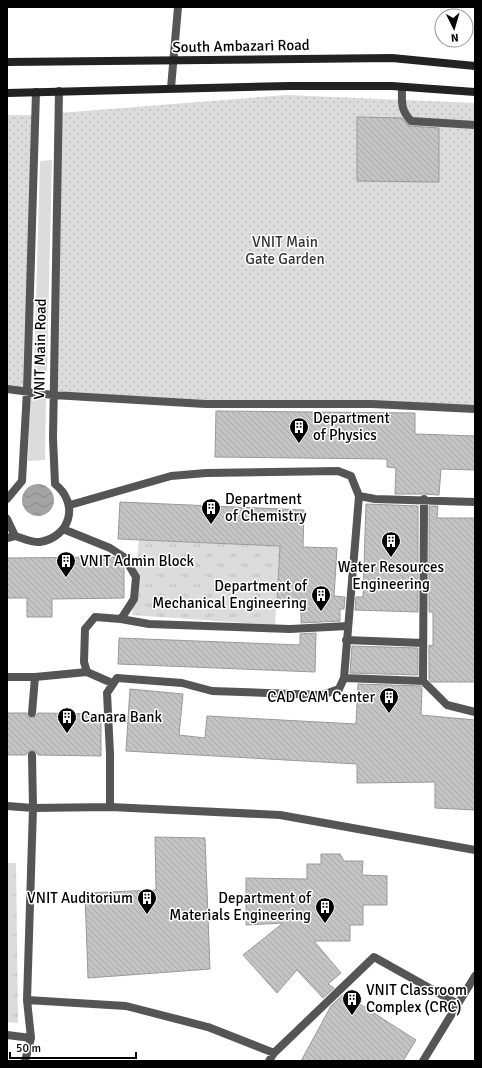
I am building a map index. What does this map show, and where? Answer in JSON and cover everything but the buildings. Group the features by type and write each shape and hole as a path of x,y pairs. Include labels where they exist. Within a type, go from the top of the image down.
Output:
{"main road":[{"name":"South Ambazari Road","path":"7,62 392,58 475,66"},
{"path":"7,93 171,88 402,87 475,92"}],"street":[{"path":"171,88 178,7"},
{"path":"402,87 402,108 404,113 411,121 475,125"},
{"name":"VNIT Main Road","path":"59,91 53,395 56,484 62,490 70,505"},
{"name":"VNIT Main Road","path":"7,498 22,481 27,391 36,92"},
{"path":"7,389 53,395 205,404 372,404 475,409"},
{"path":"7,519 11,537 39,542 60,533 68,523 70,505 171,476 206,473 338,471 351,476 359,496 344,678 339,689 322,695 212,691 182,683 117,678 106,693 110,754 110,807"},
{"path":"359,496 375,499 475,502"},
{"path":"423,681 424,500"},
{"path":"63,529 110,548 124,557 136,576 134,599 121,619"},
{"path":"87,672 84,662 85,629 95,617 121,619 149,624 290,629 348,626"},
{"path":"346,640 423,643"},
{"path":"7,677 34,678 87,672 112,683"},
{"path":"32,713 34,678"},
{"path":"344,678 423,681 447,705 475,712"},
{"path":"26,1061 31,1038 27,1000 33,808 32,755"},
{"path":"7,806 33,808 110,807 280,815 475,850"},
{"path":"269,1061 274,1053 374,957 458,1004"},
{"path":"423,1061 475,976"},
{"path":"27,1000 126,1006 208,1027 274,1053"},
{"path":"7,1035 31,1038"}],"green space":[{"name":"VNIT Main Gate Garden","path":"286,95 475,103 475,409 283,405 53,395 59,113"},
{"path":"7,115 36,115 27,391 7,389"},
{"path":"52,160 47,371 34,370 40,161"},
{"path":"31,395 46,399 45,460 28,461"},
{"path":"139,540 280,546 275,625 132,615"},
{"path":"7,863 16,863 18,1023 7,1022"}],"water":[{"path":"38,484 44,485 51,491 54,500 53,506 47,513 38,516 32,515 25,509 22,500 23,494 29,487"}],"place":[{"name":"Department of Physics","path":"299,444"},
{"name":"Department of Chemistry","path":"211,525"},
{"name":"Water Resources Engineering","path":"391,558"},
{"name":"VNIT Admin Block","path":"66,578"},
{"name":"Department of Mechanical Engineering","path":"321,612"},
{"name":"CAD CAM Center","path":"389,714"},
{"name":"Canara Bank","path":"67,734"},
{"name":"VNIT Auditorium","path":"147,915"},
{"name":"Department of Materials Engineering","path":"325,924"},
{"name":"VNIT Classroom Complex (CRC)","path":"352,1016"}]}
